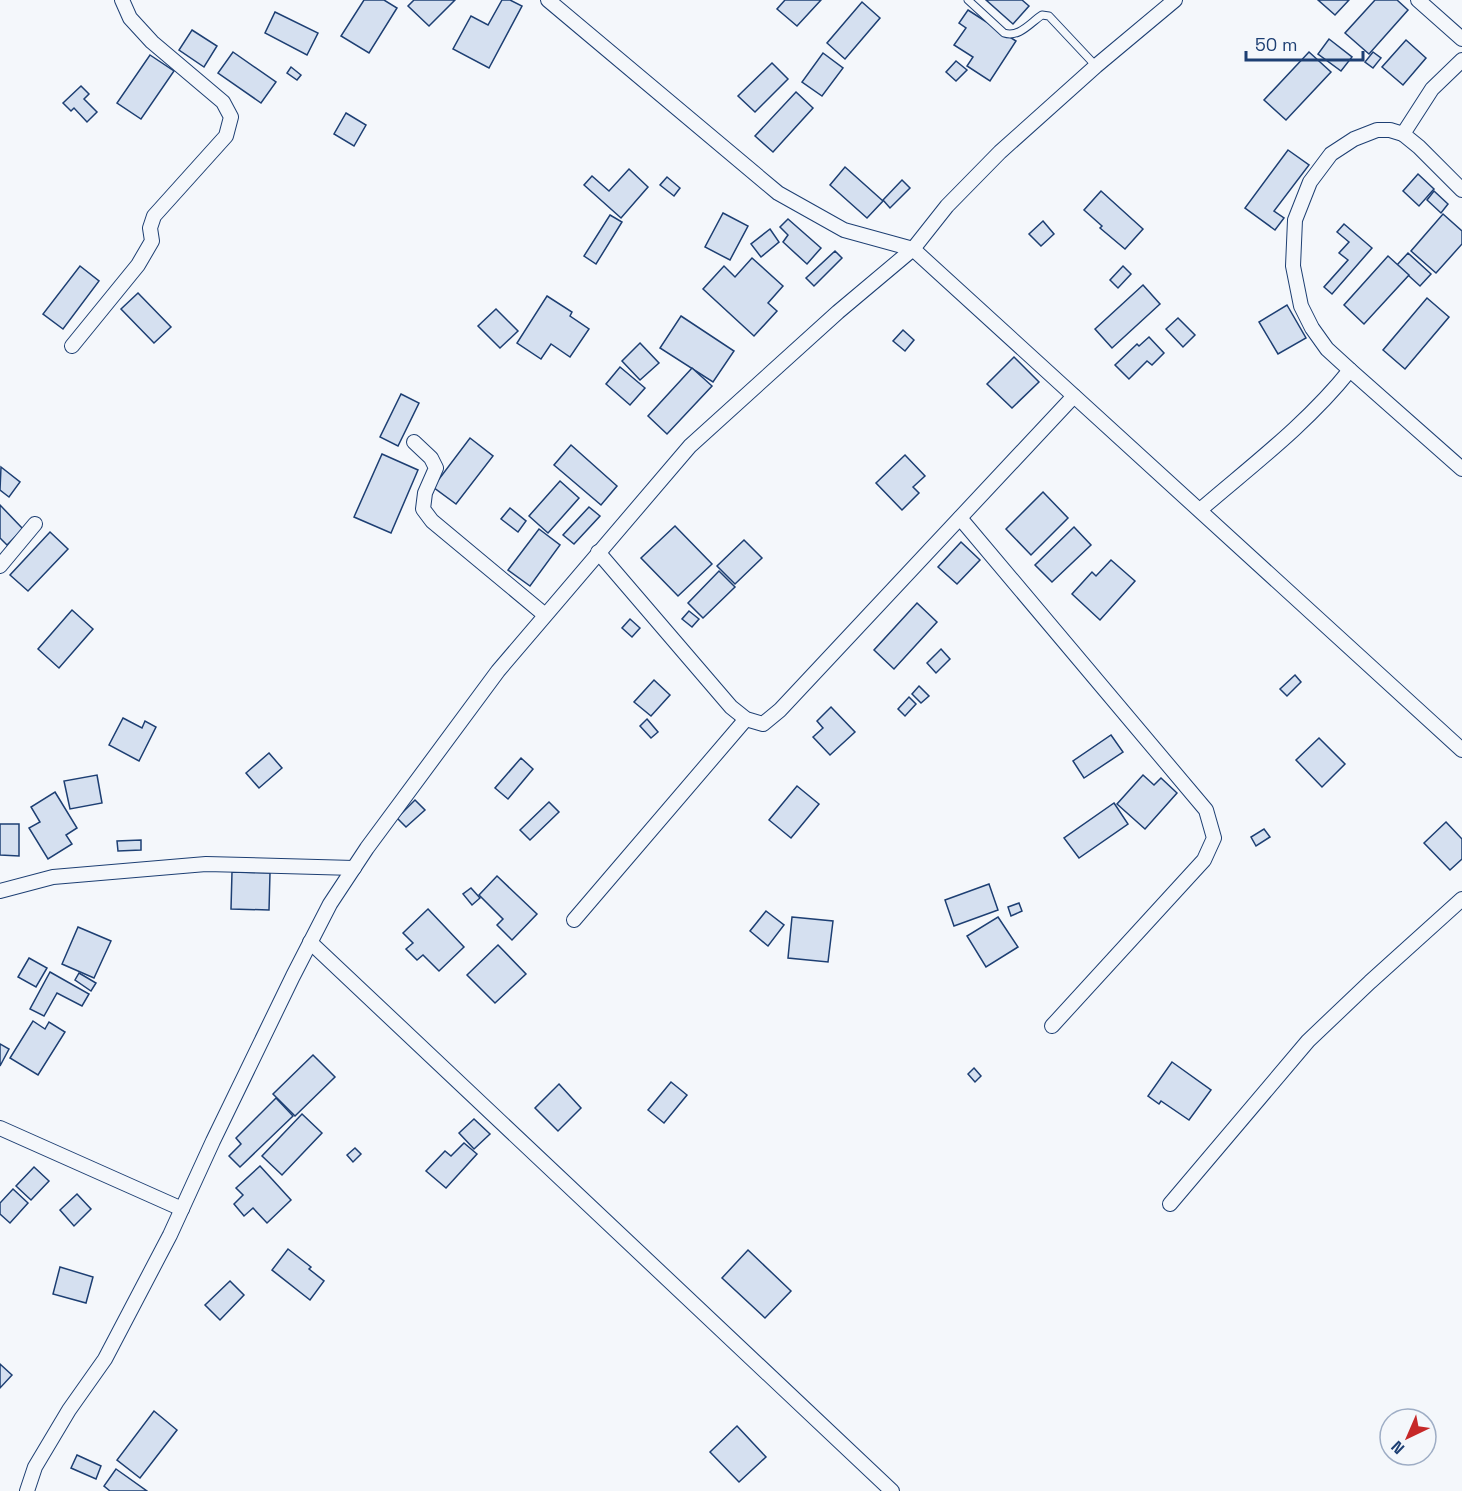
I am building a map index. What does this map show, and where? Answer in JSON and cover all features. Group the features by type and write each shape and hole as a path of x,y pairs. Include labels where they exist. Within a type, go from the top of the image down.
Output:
{"street":[{"path":"72,346 138,266 152,241 150,228 154,216 226,135 231,117 223,102 153,42 129,18 122,0"},
{"path":"548,0 778,192 843,230 913,249 1462,750"},
{"path":"27,1491 36,1467 69,1410 105,1359 170,1235 213,1141 330,904 367,848 498,671 690,446 838,312 913,249 947,206 1000,152 1096,66 1175,0"},
{"path":"1418,0 1462,39"},
{"path":"1403,134 1432,89 1462,60"},
{"path":"1462,190 1403,134 1390,130 1377,130 1354,139 1331,154 1310,182 1295,220 1293,266 1301,306 1312,328 1327,349 1462,468"},
{"path":"1200,510 1284,438 1320,404 1350,370"},
{"path":"598,552 731,707 746,719 763,724 780,711 1074,396"},
{"path":"414,442 431,458 436,468 425,493 423,509 432,521 545,615"},
{"path":"960,518 1206,810 1214,838 1204,860 1052,1026"},
{"path":"0,566 35,524"},
{"path":"574,920 746,719"},
{"path":"0,891 53,877 206,864 354,868"},
{"path":"1170,1204 1308,1041 1462,899"},
{"path":"310,942 892,1491"},
{"path":"0,1128 182,1209"}],"lane":[{"path":"968,0 1009,35 1023,30 1042,15 1049,16 1096,66"}],"building":[{"path":"364,0 384,0 397,8 369,53 341,36"},
{"path":"414,0 455,0 429,26 408,6"},
{"path":"502,0 510,0 522,6 489,68 453,49 471,16 488,25"},
{"path":"785,0 821,0 797,26 777,9"},
{"path":"986,0 1022,0 1029,6 1013,24"},
{"path":"1318,0 1349,0 1335,15"},
{"path":"1375,0 1397,0 1408,10 1369,54 1345,33"},
{"path":"862,2 880,18 845,59 827,43"},
{"path":"968,10 1016,41 990,81 967,66 973,57 954,45 966,28 959,23"},
{"path":"275,12 318,33 307,55 265,33"},
{"path":"192,30 217,46 204,67 179,50"},
{"path":"1329,39 1352,57 1341,71 1318,54"},
{"path":"1406,40 1426,58 1403,85 1382,67"},
{"path":"233,52 276,82 261,103 218,73"},
{"path":"1309,52 1331,72 1286,120 1264,100"},
{"path":"1373,52 1381,58 1373,68 1365,62"},
{"path":"823,53 843,68 822,96 802,82"},
{"path":"150,55 174,71 141,119 117,103"},
{"path":"956,61 967,70 956,81 946,72"},
{"path":"772,63 788,79 755,112 738,96"},
{"path":"291,67 301,75 297,80 287,73"},
{"path":"81,86 89,94 84,99 97,112 87,122 74,108 71,111 63,103"},
{"path":"796,92 813,108 773,152 755,136"},
{"path":"346,113 366,125 354,146 334,134"},
{"path":"1288,150 1309,165 1274,211 1284,218 1275,230 1245,208"},
{"path":"845,167 883,201 867,218 830,185"},
{"path":"629,169 648,187 621,218 584,185 592,176 609,191"},
{"path":"1418,174 1434,189 1419,206 1403,191"},
{"path":"667,177 680,188 674,196 660,185"},
{"path":"902,180 910,188 890,208 883,200"},
{"path":"1101,191 1143,229 1125,249 1100,228 1102,226 1084,210"},
{"path":"1434,191 1448,204 1441,213 1427,200"},
{"path":"723,213 748,226 730,260 705,247"},
{"path":"1443,214 1462,231 1462,244 1436,273 1411,251"},
{"path":"610,215 622,222 596,264 584,256"},
{"path":"788,219 821,248 807,264 783,242 788,235 780,227"},
{"path":"1043,221 1054,234 1041,246 1029,234"},
{"path":"1344,224 1372,248 1332,294 1324,287 1348,260 1339,253 1349,242 1337,232"},
{"path":"770,229 779,242 761,257 751,244"},
{"path":"835,251 842,258 814,286 806,278"},
{"path":"1408,253 1431,274 1420,286 1397,265"},
{"path":"1388,256 1409,275 1364,324 1344,305"},
{"path":"752,258 783,286 768,303 777,311 754,336 703,289 724,266 735,277"},
{"path":"80,266 99,281 63,329 43,314"},
{"path":"1123,266 1131,274 1118,288 1110,280"},
{"path":"1143,285 1160,304 1112,348 1095,329"},
{"path":"138,293 171,327 154,343 121,309"},
{"path":"547,296 572,312 570,316 589,329 570,357 551,344 541,359 517,343"},
{"path":"1427,298 1449,317 1405,369 1383,350"},
{"path":"1287,305 1306,338 1278,354 1259,322"},
{"path":"496,309 518,331 500,348 478,326"},
{"path":"681,316 734,351 713,382 660,348"},
{"path":"1178,318 1195,335 1183,347 1166,329"},
{"path":"903,330 914,340 905,351 893,341"},
{"path":"1149,337 1164,353 1152,365 1147,361 1129,379 1115,365 1137,344 1139,346"},
{"path":"640,343 659,363 640,380 622,361"},
{"path":"1014,357 1039,382 1012,408 987,384"},
{"path":"620,367 645,388 630,405 606,384"},
{"path":"692,368 712,386 667,434 648,416"},
{"path":"401,394 419,403 398,446 380,437"},
{"path":"470,438 493,456 456,504 433,487"},
{"path":"571,445 617,486 601,505 554,465"},
{"path":"382,454 418,470 391,533 354,517"},
{"path":"905,455 925,476 913,487 919,493 902,510 876,483"},
{"path":"1,467 20,482 9,497 0,490"},
{"path":"560,481 579,498 548,533 529,516"},
{"path":"1043,492 1068,518 1031,555 1006,529"},
{"path":"0,505 23,529 7,545 0,538"},
{"path":"589,507 600,516 574,544 563,535"},
{"path":"510,508 526,521 518,532 501,519"},
{"path":"675,526 712,564 678,596 641,558"},
{"path":"1074,527 1091,545 1052,582 1035,565"},
{"path":"539,529 560,545 530,586 508,570"},
{"path":"50,532 68,549 28,591 10,575"},
{"path":"744,540 762,558 735,584 717,566"},
{"path":"961,542 980,560 957,584 938,567"},
{"path":"1111,560 1135,581 1100,620 1072,594 1092,572 1096,576"},
{"path":"719,571 735,587 703,618 688,603"},
{"path":"917,603 937,622 894,669 874,650"},
{"path":"72,610 93,629 59,668 38,649"},
{"path":"689,611 699,619 692,627 682,619"},
{"path":"630,619 640,628 632,637 622,628"},
{"path":"941,649 950,659 936,673 927,663"},
{"path":"1295,675 1301,682 1287,696 1280,689"},
{"path":"654,680 670,695 651,716 634,702"},
{"path":"919,686 929,696 921,703 912,694"},
{"path":"909,697 916,704 905,716 898,709"},
{"path":"831,707 855,732 830,755 813,737 823,728 817,721"},
{"path":"123,718 142,728 145,721 156,727 139,761 109,745"},
{"path":"647,719 658,732 651,738 640,726"},
{"path":"1111,735 1123,752 1084,778 1073,761"},
{"path":"1319,738 1345,764 1322,787 1296,760"},
{"path":"269,753 282,768 259,788 246,773"},
{"path":"521,758 533,769 508,799 495,788"},
{"path":"97,775 102,803 70,809 64,781"},
{"path":"1143,775 1154,785 1161,778 1177,793 1145,829 1117,804"},
{"path":"797,786 819,804 791,838 769,820"},
{"path":"55,792 77,828 66,835 72,844 48,859 29,828 40,822 31,807"},
{"path":"415,800 425,810 406,827 397,818"},
{"path":"549,802 559,812 530,840 520,830"},
{"path":"1114,803 1128,824 1079,858 1064,838"},
{"path":"1446,822 1462,839 1462,859 1450,870 1424,843"},
{"path":"0,824 19,824 19,856 0,855"},
{"path":"1264,829 1270,837 1256,846 1251,837"},
{"path":"141,840 141,850 118,851 117,841"},
{"path":"232,872 270,873 269,910 231,909"},
{"path":"497,876 537,914 512,940 497,925 503,919 479,895"},
{"path":"989,884 998,910 954,926 945,900"},
{"path":"471,888 480,898 472,905 463,894"},
{"path":"1019,903 1022,911 1011,916 1008,907"},
{"path":"428,909 464,947 439,971 423,955 417,960 406,949 413,943 403,933"},
{"path":"766,911 784,925 768,946 750,931"},
{"path":"792,917 833,921 828,962 788,958"},
{"path":"998,917 1018,947 986,967 967,936"},
{"path":"78,927 111,941 94,978 62,964"},
{"path":"498,945 526,974 495,1003 467,975"},
{"path":"29,958 47,968 36,987 18,977"},
{"path":"50,972 89,994 82,1006 57,993 44,1016 30,1009"},
{"path":"79,973 96,983 91,991 75,980"},
{"path":"33,1021 45,1029 49,1022 65,1032 38,1075 10,1058"},
{"path":"0,1044 9,1049 0,1066"},
{"path":"313,1055 335,1077 295,1116 273,1094"},
{"path":"1172,1062 1211,1090 1189,1120 1161,1101 1159,1104 1148,1096"},
{"path":"974,1068 981,1076 975,1082 968,1074"},
{"path":"671,1082 687,1095 664,1123 648,1110"},
{"path":"559,1084 581,1108 558,1131 535,1108"},
{"path":"276,1098 293,1116 240,1167 229,1156 241,1144 236,1138"},
{"path":"302,1114 322,1133 282,1175 262,1156"},
{"path":"474,1119 490,1134 474,1149 459,1133"},
{"path":"464,1143 477,1154 446,1188 426,1171 445,1151 451,1156"},
{"path":"355,1148 361,1154 353,1162 347,1155"},
{"path":"260,1166 291,1200 267,1223 253,1208 244,1216 234,1204 243,1195 236,1188"},
{"path":"34,1167 49,1181 31,1200 16,1186"},
{"path":"13,1189 28,1203 10,1223 0,1214 0,1203"},
{"path":"77,1194 91,1209 74,1226 60,1210"},
{"path":"288,1249 311,1267 309,1269 324,1281 310,1300 272,1270"},
{"path":"748,1250 791,1291 765,1318 722,1278"},
{"path":"60,1267 93,1277 86,1303 53,1294"},
{"path":"230,1281 244,1295 220,1320 205,1305"},
{"path":"0,1364 12,1375 0,1388"},
{"path":"154,1411 177,1430 140,1478 117,1460"},
{"path":"737,1426 766,1457 739,1482 710,1452"},
{"path":"77,1455 101,1466 96,1479 71,1468"},
{"path":"116,1469 147,1491 110,1491 104,1486"}]}
